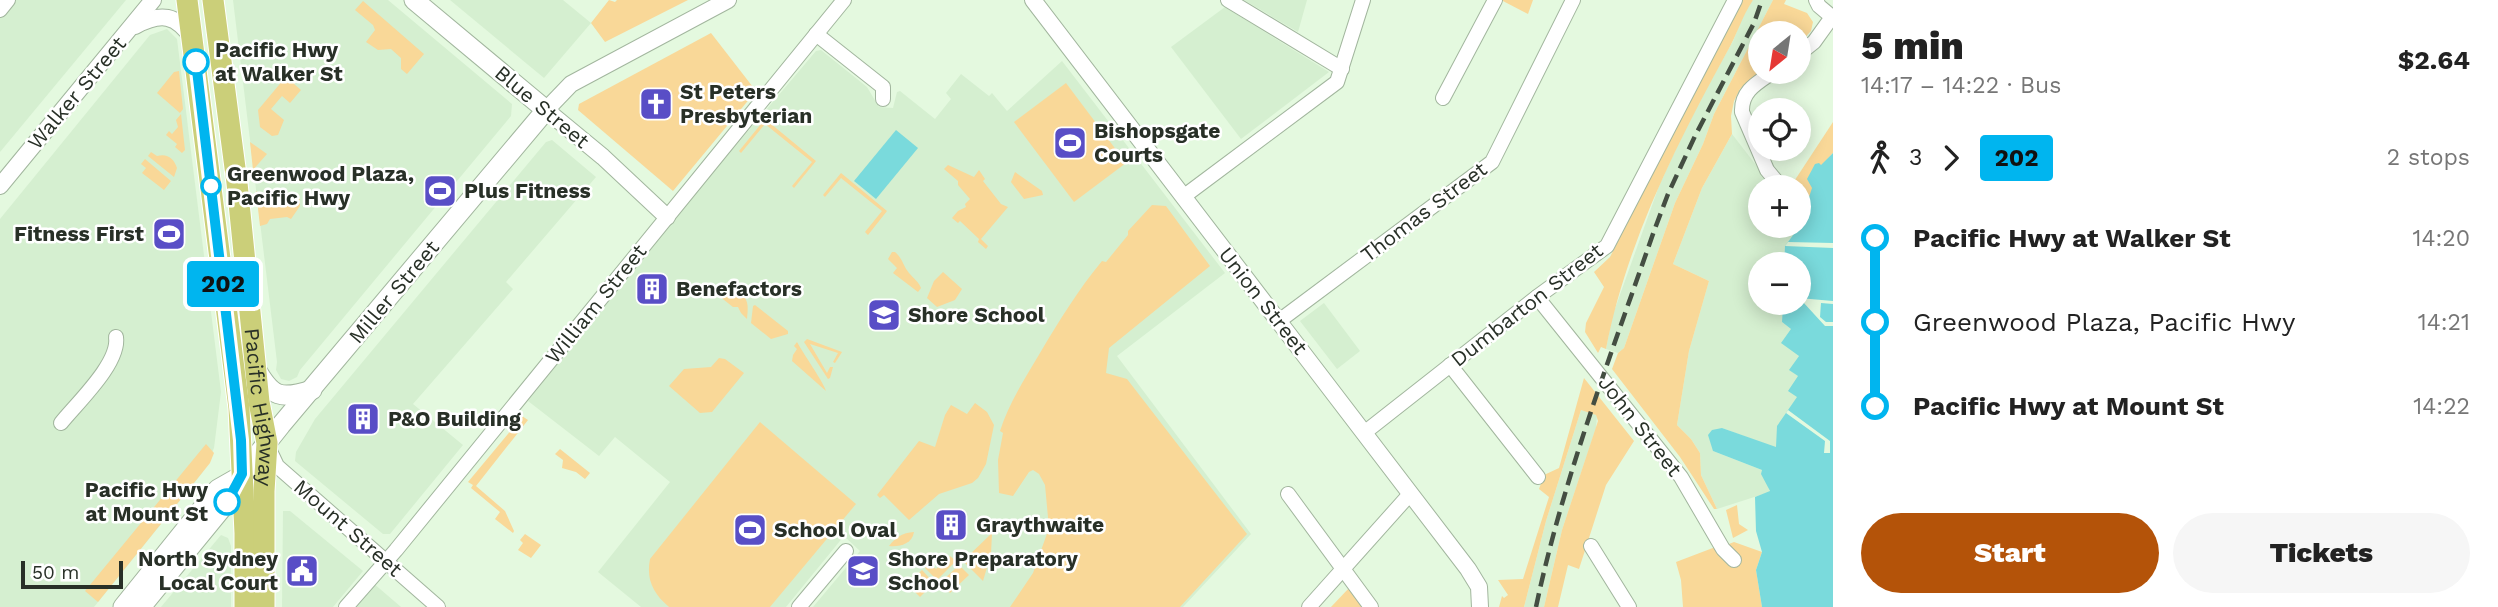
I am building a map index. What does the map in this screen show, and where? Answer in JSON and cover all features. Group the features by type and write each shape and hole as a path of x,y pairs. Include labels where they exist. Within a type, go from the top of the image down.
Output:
{"main road":[{"name":"Pacific Highway","path":"187,0 239,408 245,607"},
{"name":"Pacific Highway","path":"213,0 267,443 264,491 264,607"},
{"name":"Blue Street","path":"414,0 546,110"},
{"name":"Miller Street","path":"141,607 227,502 242,474 267,443 546,110"},
{"path":"256,369 267,387 278,394 289,396 312,390"},
{"name":"Miller Street","path":"123,607 219,489 242,474"}],"street":[{"path":"0,10 8,0"},
{"name":"Walker Street","path":"0,186 153,0"},
{"path":"546,110 571,83 728,0"},
{"name":"William Street","path":"346,607 844,0"},
{"name":"Union Street","path":"1033,0 1476,581 1480,607"},
{"path":"1228,0 1342,69"},
{"path":"1183,197 1338,82 1363,0"},
{"path":"1443,99 1495,0"},
{"name":"Thomas Street","path":"1279,321 1492,162 1573,0"},
{"name":"Dumbarton Street","path":"1364,433 1606,246 1735,0"},
{"path":"1811,44 1832,17 1816,0"},
{"path":"130,29 148,19 168,18 179,22 193,39"},
{"path":"816,34 883,87 883,99"},
{"path":"1757,84 1746,92 1742,112 1771,175"},
{"name":"Blue Street","path":"546,110 603,157 667,217"},
{"name":"John Street","path":"1538,296 1681,477 1723,549 1734,560"},
{"path":"61,423 111,361 116,348 116,337"},
{"path":"1450,365 1538,477"},
{"name":"Mount Street","path":"267,443 277,466 438,607"},
{"path":"1288,494 1371,607"},
{"path":"1309,607 1410,494"},
{"path":"1591,546 1629,607"},
{"path":"799,607 846,551"}],"shaded area":[{"path":"0,0 126,0 0,152"},
{"path":"233,0 388,0 512,104 511,116 300,370 297,377 289,381 281,379 276,370"},
{"path":"450,0 563,0 591,23 544,78"},
{"path":"609,0 688,0 605,42 591,23"},
{"path":"1244,0 1307,0 1298,32"},
{"path":"1501,0 1533,0 1528,14"},
{"path":"1741,0 1753,0 1689,123 1655,196 1626,271 1606,349 1601,347 1598,353 1585,332 1586,323 1604,287 1594,272 1610,257"},
{"path":"1753,0 1773,0 1762,21 1748,21 1748,48 1714,114 1675,203 1624,348 1618,353 1606,349 1612,317 1659,186 1689,120 1733,41 1746,8"},
{"path":"1773,0 1786,0 1784,4 1807,13 1813,22 1811,31 1811,21 1762,21"},
{"path":"363,1 424,54 407,74 401,69 401,58 391,49 378,50 366,42 375,30 373,25 355,10"},
{"path":"1225,7 1329,72 1241,139 1171,47"},
{"path":"167,29 177,39 221,392 214,448 202,473 94,607 0,607 0,219 150,35"},
{"path":"711,33 756,91 673,191 578,110 579,104"},
{"path":"1748,48 1748,83 1740,89 1734,101 1732,134 1702,188 1673,264 1709,281 1689,351 1677,425 1700,453 1701,475 1717,509 1714,509 1680,457 1612,369 1618,353 1624,348 1675,203 1714,114"},
{"name":"Shore School","path":"821,50 867,87 879,107 893,108 897,92 900,91 935,119 951,99 946,93 961,74 989,96 992,93 1007,111 1062,61 1225,273 1117,356 1251,534 1183,607 813,607 860,551 844,536 786,607 641,607 598,572 670,482 615,437 599,456 528,401 688,202 816,51"},
{"path":"179,71 183,109 180,113 157,93 174,72"},
{"path":"293,72 299,77 294,84 301,90 290,103 282,96 271,109 284,120 278,135 272,136 260,127 258,110 289,73"},
{"name":"Bishopsgate Courts","path":"1066,83 1126,163 1074,202 1014,122"},
{"path":"181,114 185,150 182,153 175,147 177,144 166,135 169,131 172,134 178,127 176,120"},
{"path":"765,119 816,161 794,188 792,186 812,162 765,124 741,153 739,151"},
{"path":"1833,122 1833,153 1821,166 1811,194 1811,175 1798,175 1807,161 1811,161 1811,156"},
{"path":"1732,134 1748,155 1748,161 1753,161 1764,175 1748,175 1748,238 1791,238 1785,246 1785,252 1748,252 1748,315 1782,315 1782,322 1791,329 1799,356 1790,370 1798,376 1798,397 1776,448 1722,428 1713,451 1762,470 1770,492 1717,509 1701,475 1700,453 1677,425 1689,351 1709,281 1673,264 1702,188"},
{"path":"552,140 596,177 506,282 513,289 413,404 463,445 390,534 383,534 295,461 296,452 315,419 546,142"},
{"path":"250,142 267,154 253,170"},
{"path":"151,152 157,156 167,156 174,161 177,168 174,177 148,156"},
{"path":"145,159 171,181 164,190 142,173 146,168 141,164"},
{"path":"948,165 974,177 979,170 985,179 983,181 1001,204 1008,207 981,239 988,246 986,249 960,221 958,223 952,218 966,207 965,204 970,199 958,185 958,181 944,169"},
{"path":"1015,172 1042,191 1043,195 1024,199 1011,182"},
{"path":"841,173 887,211 868,235 865,232 882,211 841,178 825,197 823,195"},
{"path":"256,191 272,205 290,204 299,194 300,206 291,219 270,219 267,224 260,226"},
{"path":"1152,205 1166,206 1210,266 1109,348 1106,373 1127,379 1247,534 1180,607 1010,607 1033,573 1049,528 1045,485 1039,474 1033,470 1029,472 1013,496 999,493 998,460 1003,433 1000,431 1018,391 1069,306 1102,261 1106,262 1128,235 1128,231"},
{"path":"892,252 898,255 919,284 921,288 918,292 893,273 897,268 888,259"},
{"path":"943,272 962,289 955,300 937,307 927,298 934,281"},
{"path":"729,284 745,298 748,306 747,319 738,307 733,307 719,296"},
{"path":"1324,303 1360,351 1337,369 1300,321"},
{"path":"755,305 788,331 788,334 771,339 751,323"},
{"path":"807,339 842,352 835,363 833,362 838,353 810,344 827,373 830,367 833,367 830,378 828,379 804,342"},
{"path":"797,342 821,382 826,391 792,361"},
{"path":"719,358 725,359 744,373 712,412 700,413 669,386 684,369 711,367"},
{"path":"1584,378 1634,441 1606,485 1579,569 1568,565 1558,607 1544,607 1562,530 1598,421 1596,415 1581,410 1546,521 1524,607 1499,607 1502,596 1504,598 1508,595 1498,580 1523,579 1549,497 1539,489 1544,475 1559,468"},
{"path":"975,403 987,412 994,425 986,464 978,478 972,483 939,494 909,520 884,495 880,498 877,495 919,441 935,447 951,405 967,414"},
{"path":"1581,410 1597,415 1596,428 1562,530 1544,607 1524,607 1546,521"},
{"path":"519,414 528,420 476,486 505,511 513,533 495,519 500,512 471,488 473,485 468,482 512,429 509,426"},
{"name":"School Oval","path":"760,422 856,504 770,607 669,607 652,586 650,559"},
{"path":"206,444 214,453 210,463 98,602 85,591"},
{"path":"560,449 590,473 585,479 576,472 562,468 563,460 555,454"},
{"path":"1737,505 1739,524 1748,530 1733,538 1726,510"},
{"path":"283,511 290,511 363,571 333,607 282,607"},
{"path":"914,532 905,544 889,546 900,536"},
{"path":"992,533 991,554 983,581 963,561"},
{"path":"525,534 541,545 531,558 518,550 523,543 520,540"},
{"path":"221,535 228,538 231,546 231,607 161,607"},
{"path":"1734,542 1762,552 1756,570 1762,607 1683,607 1681,580 1676,562 1718,546 1738,558 1729,544"},
{"path":"950,556 956,561 937,580 925,568 929,563 936,569"},
{"path":"959,565 969,575 950,593 940,583"},
{"path":"922,570 934,583 920,597 907,584"},
{"path":"373,583 401,607 354,607"},
{"path":"1349,588 1363,607 1331,607"}],"water":[{"path":"896,130 918,148 876,199 854,181"},
{"path":"1833,153 1833,607 1762,607 1756,570 1762,552 1756,531 1755,497 1770,491 1761,474 1762,470 1713,451 1708,435 1712,430 1722,428 1776,447 1777,426 1797,397 1788,391 1798,376 1789,370 1799,356 1781,343 1791,329 1782,322 1782,315 1811,315 1811,252 1785,252 1785,246 1791,238 1811,238 1812,188 1809,175 1815,164 1821,165"}],"pier":[{"path":"1788,242 1833,243 1833,248 1785,246"},
{"path":"1811,299 1833,301 1833,304 1821,303 1820,317 1826,322 1833,322 1833,326 1825,326 1811,311"},
{"path":"1788,410 1830,441 1830,453 1824,453 1825,441 1786,413"}],"railway":[{"path":"1536,607 1574,464 1654,231 1695,136 1754,23 1762,0"}],"bus line":[{"name":"202","path":"196,62 239,408 242,474 227,502"}],"place":[{"name":"Pacific Hwy at Walker St","path":"196,62"},
{"name":"St Peters Presbyterian","path":"656,104"},
{"name":"Bishopsgate Courts","path":"1070,143"},
{"name":"Greenwood Plaza, Pacific Hwy","path":"211,186"},
{"name":"Plus Fitness","path":"440,191"},
{"name":"Fitness First","path":"169,234"},
{"name":"Benefactors","path":"652,289"},
{"name":"Shore School","path":"884,315"},
{"name":"P&O Building","path":"363,419"},
{"name":"Pacific Hwy at Mount St","path":"227,502"},
{"name":"Graythwaite","path":"951,525"},
{"name":"School Oval","path":"750,530"},
{"name":"North Sydney Local Court","path":"302,571"},
{"name":"Shore Preparatory School","path":"863,571"}]}
